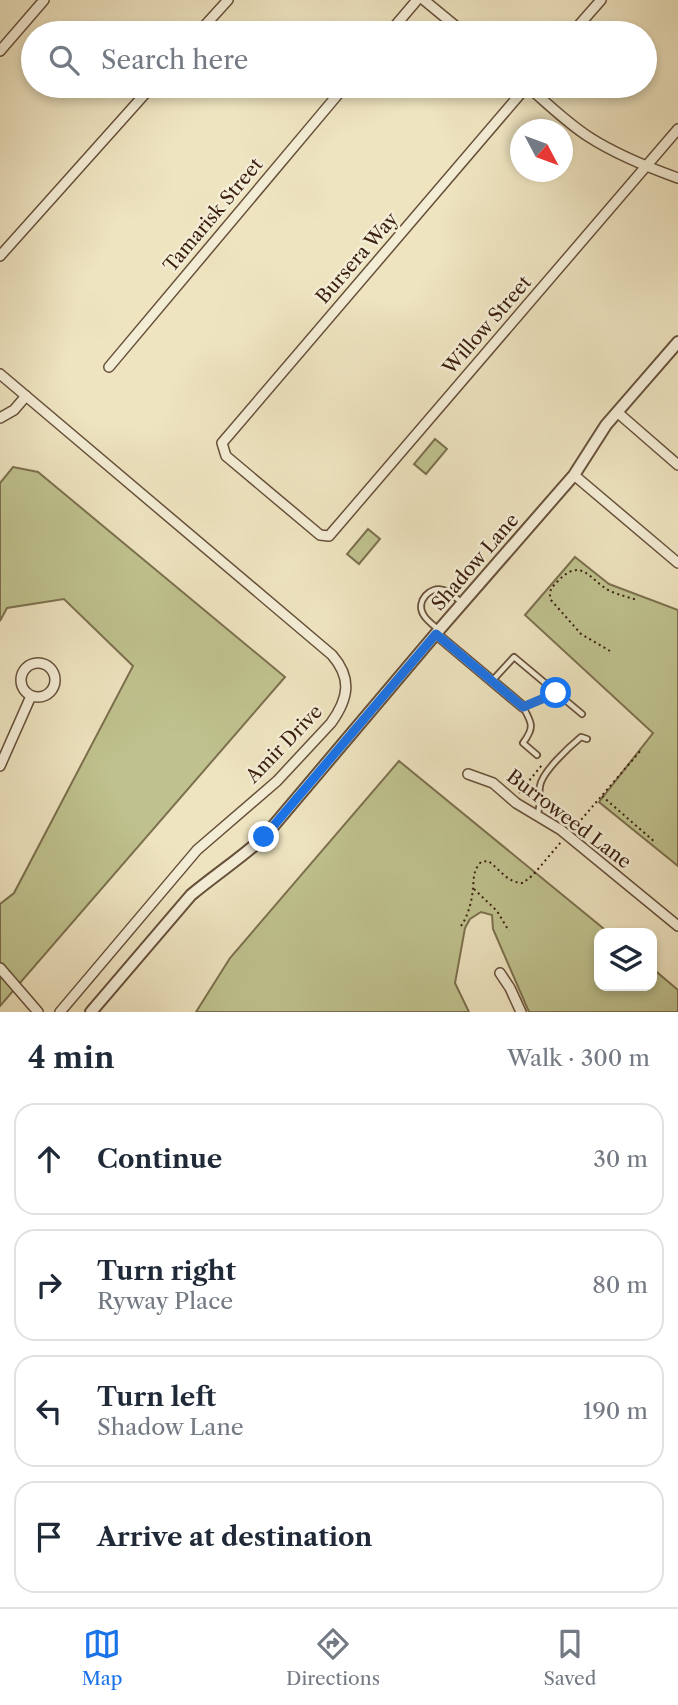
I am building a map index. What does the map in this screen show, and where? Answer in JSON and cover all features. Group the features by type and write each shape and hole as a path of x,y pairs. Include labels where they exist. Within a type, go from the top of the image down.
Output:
{"street":[{"path":"26,21 44,0"},
{"path":"209,21 228,0"},
{"path":"399,21 417,0"},
{"path":"424,0 449,21"},
{"path":"583,21 601,0"},
{"path":"0,51 21,27"},
{"path":"0,256 141,98"},
{"name":"Tamarisk Street","path":"109,367 335,98"},
{"name":"Bursera Way","path":"320,535 226,456 222,443 517,98"},
{"path":"541,98 591,139 645,167 678,177"},
{"name":"Willow Street","path":"320,535 329,536 678,129"},
{"name":"Shadow Lane","path":"92,1012 191,895 264,837 574,475 596,438 678,342"},
{"name":"Amir Drive","path":"0,374 332,655 342,669 346,688 342,705 331,723 277,781 197,850 60,1012"},
{"path":"0,418 14,410 26,396"},
{"path":"617,412 678,465"},
{"path":"574,475 678,563"},
{"path":"438,632 523,707"},
{"path":"0,766 31,696"},
{"name":"Burroweed Lane","path":"468,774 493,783 513,800 567,835 678,926"},
{"path":"0,968 38,1012"},
{"path":"500,973 521,1012"}],"lane":[{"path":"438,632 421,611 422,600 431,591 442,589 463,603"},
{"path":"492,681 514,657 582,714"},
{"path":"537,755 523,743 532,728 523,707 556,693"},
{"path":"537,815 542,778 580,737 587,739"}],"path":[{"path":"610,651 581,634 551,600 550,592 565,573 575,570 587,573 612,592 637,600"},
{"path":"461,926 468,910 473,874 481,862 485,860 492,863 515,883 528,881 642,749"},
{"path":"513,800 548,759"},
{"path":"601,796 656,843"},
{"path":"473,888 497,911 509,931"}],"green space":[{"path":"435,439 447,449 426,474 414,464"},
{"path":"13,467 38,472 285,677 0,1006 0,904 14,893 133,666 64,599 7,608 0,621 0,483"},
{"path":"368,529 380,539 359,564 347,554"},
{"path":"575,557 609,584 678,610 678,866 599,802 653,733 525,615"},
{"path":"399,761 603,928 594,928 594,991 657,991 657,972 678,990 678,1012 529,1012 493,929 492,915 481,912 470,919 465,928 455,983 469,1012 196,1012 230,958"}],"route":[{"path":"264,837 436,634 523,707 556,693"}]}
